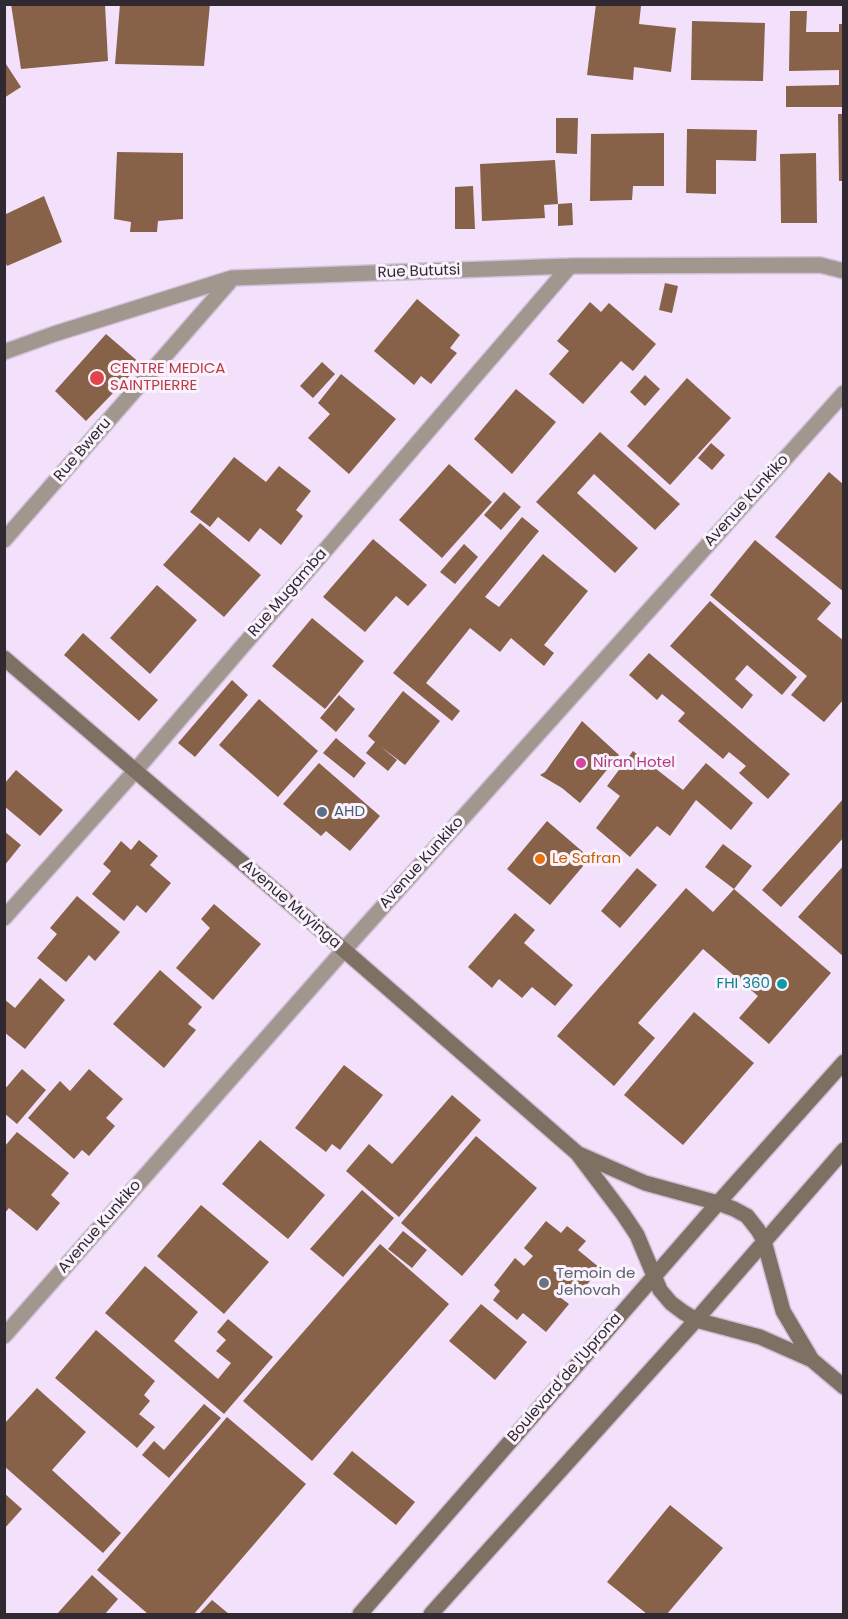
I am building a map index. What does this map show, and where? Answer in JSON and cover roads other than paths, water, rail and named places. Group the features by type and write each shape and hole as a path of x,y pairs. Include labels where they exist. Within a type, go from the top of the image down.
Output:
{"street":[{"name":"Rue Bututsi","path":"4,352 232,278 570,266 820,265 843,271"},
{"name":"Rue Mugamba","path":"4,918 135,771 570,266"},
{"name":"Rue Bweru","path":"4,540 232,278"},
{"name":"Avenue Kunkiko","path":"4,1336 344,950 843,393"},
{"name":"Avenue Muyinga","path":"4,658 577,1153 637,1235 660,1290 671,1303 696,1320 760,1337 812,1360"},
{"name":"Boulevard de l'Uprona","path":"360,1614 843,1062"},
{"path":"431,1614 696,1320 843,1150"},
{"name":"Avenue Muyinga","path":"577,1153 645,1183 718,1203 747,1216 764,1241 783,1311 812,1360"},
{"path":"812,1360 843,1387"}],"place":[{"name":"CENTRE MEDICA SAINTPIERRE","path":"97,378"},
{"name":"Niran Hotel","path":"581,763"},
{"name":"AHD","path":"322,812"},
{"name":"Le Safran","path":"540,859"},
{"name":"FHI 360","path":"782,984"},
{"name":"Temoin de Jehovah","path":"544,1283"}]}
